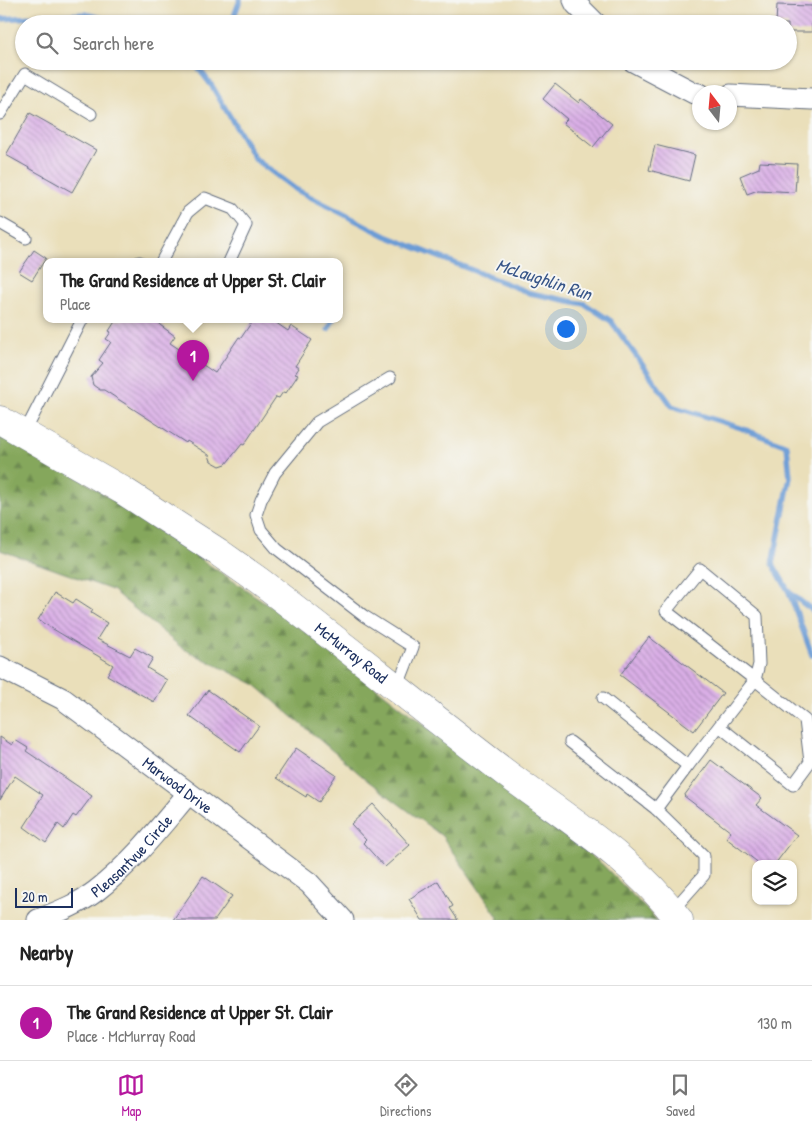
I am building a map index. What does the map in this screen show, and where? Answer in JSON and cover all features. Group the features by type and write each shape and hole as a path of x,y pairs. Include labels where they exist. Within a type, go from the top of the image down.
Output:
{"main road":[{"name":"McMurray Road","path":"0,420 106,480 218,552 299,611 615,855 636,873 676,916"}],"street":[{"path":"574,0 587,15"},
{"path":"650,70 692,92"},
{"path":"737,95 812,99"},
{"name":"Marwood Drive","path":"0,667 63,698 188,794 309,883 343,920"},
{"name":"Pleasantvue Circle","path":"38,920 63,910 95,892 140,852 188,794"}],"lane":[{"path":"0,114 25,74 91,114"},
{"path":"163,258 188,212 205,198 233,209 246,225 231,258"},
{"path":"0,223 26,238"},
{"path":"24,434 80,323"},
{"path":"390,378 317,422 275,473 261,500 256,515 261,530 277,549 364,616 413,647 397,688"},
{"path":"656,808 688,766 719,726 755,680 758,664 757,616 700,569 666,611 755,680 805,720 810,762 794,785 719,726"},
{"path":"602,698 688,766"},
{"path":"570,742 656,808 704,856 704,875 676,916"}],"green space":[{"path":"0,433 81,479 281,613 603,865 657,920 497,920 498,917 442,836 368,781 254,684 182,648 112,590 0,550"}],"building":[{"path":"777,5 812,6 812,32 797,32 797,15 776,15"},
{"path":"555,84 579,103 581,99 612,124 593,147 563,123 567,119 543,99"},
{"path":"30,113 96,150 72,192 6,155"},
{"path":"655,145 695,155 689,181 649,170"},
{"path":"760,162 797,164 795,192 758,190 747,194 740,176 759,168"},
{"path":"34,250 46,258 43,258 43,263 32,280 19,272"},
{"path":"114,323 161,323 160,325 175,336 170,343 215,373 239,337 241,338 251,323 276,323 288,331 291,326 312,340 295,366 299,368 295,374 298,375 286,393 283,392 279,398 276,397 244,445 242,444 226,464 220,466 211,461 209,455 187,441 186,443 104,390 100,390 93,385 91,377 103,363 99,360 111,342 106,339 111,332 109,331"},
{"path":"55,592 73,603 76,599 93,610 91,613 107,623 97,639 130,656 135,648 153,658 147,668 167,680 154,702 107,675 113,665 38,620"},
{"path":"649,637 723,693 694,731 620,675"},
{"path":"208,690 259,726 240,752 189,716"},
{"path":"0,737 12,745 15,740 28,748 26,751 92,796 76,817 73,815 64,829 58,824 46,843 24,827 43,795 15,776 0,800"},
{"path":"296,748 336,775 319,802 307,794 306,797 276,778"},
{"path":"711,760 762,798 756,805 797,835 778,860 755,860 726,838 731,832 684,796"},
{"path":"373,804 410,845 385,867 363,843 366,840 351,824"},
{"path":"203,876 232,896 215,920 173,920"},
{"path":"438,881 453,906 450,908 458,920 422,920 409,899"}],"waterway":[{"path":"235,15 240,0"},
{"name":"McLaughlin Run","path":"68,15 89,15"},
{"name":"McLaughlin Run","path":"0,19 15,18"},
{"name":"McLaughlin Run","path":"200,70 212,86 255,159 295,189 386,236 530,293 585,304 611,321 672,406 741,428 787,446 790,477 773,564 789,592 812,655"},
{"path":"328,329 331,323"},
{"path":"790,593 812,610"}],"place":[{"name":"The Grand Residence at Upper St. Clair","path":"193,381"}]}
